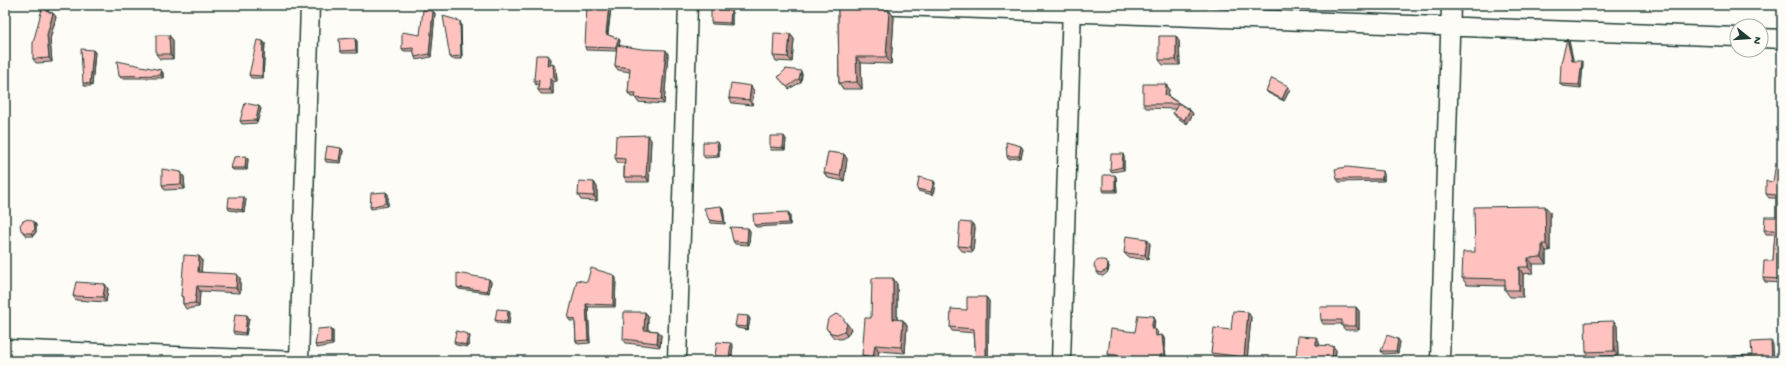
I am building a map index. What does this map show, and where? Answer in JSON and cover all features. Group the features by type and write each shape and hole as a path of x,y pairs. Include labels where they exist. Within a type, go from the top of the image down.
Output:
{"street":[{"path":"5,349 299,361 310,5"},
{"path":"676,361 688,5"},
{"path":"871,5 1072,9 1729,37"},
{"path":"1440,361 1450,5"},
{"path":"1061,361 1072,9"},
{"path":"1769,38 1782,39"}],"building":[{"path":"43,5 45,5 46,11 53,13 47,35 49,58 33,59 33,43"},
{"path":"587,5 609,5 606,34 619,39 615,48 585,47"},
{"path":"838,8 889,10 886,57 856,57 857,82 839,83"},
{"path":"711,9 731,10 730,23 711,22"},
{"path":"423,10 433,11 429,54 415,57 413,48 402,49 402,32 420,35"},
{"path":"443,16 460,21 461,56 450,57"},
{"path":"774,33 790,34 788,57 773,56"},
{"path":"156,35 169,35 170,54 156,54"},
{"path":"1159,36 1176,36 1176,60 1159,60"},
{"path":"355,38 356,50 340,51 339,39"},
{"path":"1567,39 1572,61 1582,61 1579,85 1560,84 1561,63"},
{"path":"257,40 263,41 262,76 249,75"},
{"path":"617,45 642,49 666,50 661,100 635,98 636,93 628,93 630,68 615,66"},
{"path":"81,49 93,50 90,84 83,83"},
{"path":"536,55 548,55 547,66 553,64 554,77 550,78 550,90 538,90 539,80 534,81"},
{"path":"117,61 161,70 161,75 119,76"},
{"path":"786,69 801,71 799,79 787,87 778,77"},
{"path":"1272,78 1288,86 1282,99 1266,91"},
{"path":"731,83 751,86 749,100 729,98"},
{"path":"1143,84 1166,84 1165,95 1190,110 1184,120 1173,113 1178,104 1143,104"},
{"path":"245,103 259,106 256,120 240,121"},
{"path":"648,135 646,177 624,177 625,159 615,158 616,136"},
{"path":"770,136 784,136 783,148 770,147"},
{"path":"703,142 717,142 718,155 703,155"},
{"path":"1006,142 1021,146 1019,156 1007,156"},
{"path":"327,146 341,148 339,161 325,159"},
{"path":"828,152 844,154 840,176 824,173"},
{"path":"1111,154 1123,154 1122,167 1110,170"},
{"path":"246,156 245,168 231,168 234,157"},
{"path":"1776,163 1782,163 1782,279 1763,278 1764,261 1773,261 1775,230 1764,230 1765,217 1776,217 1776,195 1766,194 1766,181 1773,182"},
{"path":"1347,167 1382,171 1382,179 1337,179 1335,169"},
{"path":"162,169 181,172 181,184 162,185"},
{"path":"1103,175 1115,175 1115,190 1103,190"},
{"path":"919,177 934,181 931,192 917,189"},
{"path":"579,181 594,182 594,196 578,195"},
{"path":"386,192 386,203 370,207 371,193"},
{"path":"229,197 244,197 242,210 228,207"},
{"path":"721,206 724,222 709,220 704,208"},
{"path":"1545,206 1546,244 1542,244 1542,257 1528,258 1528,267 1519,267 1519,290 1505,290 1505,279 1462,278 1463,252 1475,252 1474,207"},
{"path":"788,212 789,223 754,225 753,214"},
{"path":"28,219 34,222 35,229 31,233 25,233 21,230 20,225 23,221"},
{"path":"960,222 972,223 970,247 958,246"},
{"path":"730,227 748,228 747,242 733,241"},
{"path":"1126,236 1147,239 1145,255 1124,253"},
{"path":"184,255 199,256 198,272 237,274 236,288 197,286 195,303 183,304 183,296 181,296"},
{"path":"1104,260 1108,264 1107,270 1101,273 1097,272 1094,266 1095,262"},
{"path":"591,268 614,275 613,305 586,304 588,340 576,341 575,319 568,318 577,280 587,282"},
{"path":"457,273 489,279 487,291 457,287"},
{"path":"872,278 893,278 893,319 903,320 901,347 875,345 873,357 862,355 865,318 871,318"},
{"path":"76,282 105,284 103,297 73,296"},
{"path":"967,297 986,297 986,361 976,361 974,329 950,327 951,309 967,310"},
{"path":"1320,307 1356,307 1356,326 1342,326 1342,320 1321,320"},
{"path":"497,309 508,310 507,322 495,320"},
{"path":"1233,311 1248,312 1244,357 1211,353 1214,328 1231,330"},
{"path":"624,312 645,312 644,330 658,331 657,343 623,339"},
{"path":"235,314 247,315 245,333 233,331"},
{"path":"836,314 842,316 847,325 844,331 837,334 831,333 826,328 828,319"},
{"path":"737,315 748,316 747,327 735,326"},
{"path":"1138,315 1154,316 1151,329 1155,329 1156,336 1162,335 1164,355 1160,355 1162,361 1150,361 1150,359 1108,354 1111,329 1135,332"},
{"path":"1614,321 1614,351 1586,352 1585,322"},
{"path":"331,328 331,343 315,345 318,329"},
{"path":"456,331 468,334 466,345 454,342"},
{"path":"1387,335 1398,339 1396,351 1381,351"},
{"path":"1298,336 1316,337 1316,345 1333,346 1332,359 1296,357"},
{"path":"1771,341 1772,361 1733,361 1733,356 1752,355 1751,342"},
{"path":"717,342 731,343 729,358 715,356"}]}
